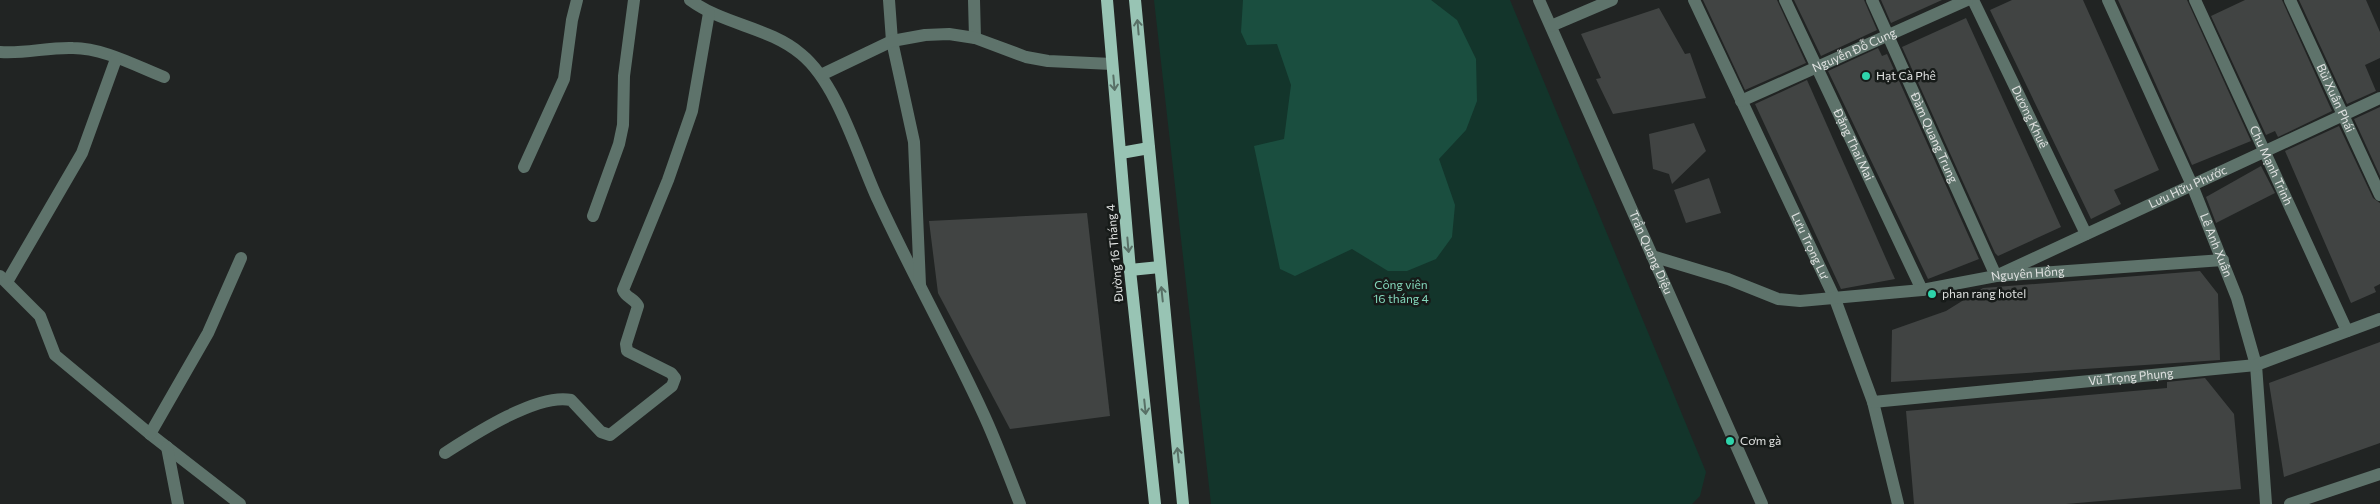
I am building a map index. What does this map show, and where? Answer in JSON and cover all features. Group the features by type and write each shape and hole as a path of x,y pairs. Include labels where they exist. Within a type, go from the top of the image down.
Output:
{"main road":[{"name":"Đường 16 Tháng 4","path":"1106,0 1130,270 1155,504"},
{"path":"1135,0 1183,504"},
{"path":"1121,153 1149,148"},
{"path":"1130,270 1160,267"}],"street":[{"path":"524,167 564,79 576,0"},
{"path":"592,216 619,144 623,125 624,76 634,0"},
{"path":"690,0 709,13 768,34 786,43 802,54 821,76 841,113 877,199 920,290 983,414 1020,504"},
{"path":"889,0 892,41 914,142 920,290"},
{"path":"974,0 975,38"},
{"name":"Trần Quang Diệu","path":"1540,0 1762,504"},
{"path":"1551,26 1612,0"},
{"name":"Lưu Trọng Lư","path":"1694,0 1835,299 1873,402 1898,504"},
{"name":"Đặng Thai Mai","path":"1785,0 1922,290"},
{"name":"Đàm Quang Trung","path":"1872,0 1996,276"},
{"name":"Nguyễn Đỗ Cung","path":"1742,101 1816,66 1967,0"},
{"name":"Dương Khuê","path":"1973,0 2086,234"},
{"name":"Lê Anh Xuân","path":"2108,0 2192,185 2237,298 2256,364 2266,504"},
{"name":"Chu Mạnh Trinh","path":"2195,0 2347,331"},
{"name":"Bùi Xuân Phái","path":"2290,0 2380,195"},
{"path":"445,453 497,421 557,399 571,400 601,432 610,435 672,386 674,378 672,373 627,351 626,344 638,306 635,301 625,296 622,290 668,180 692,111 709,13"},
{"path":"821,76 892,41 941,35 975,38 1026,57 1048,61 1112,64"},
{"path":"0,52 18,54 74,48 92,50 164,77"},
{"path":"116,59 82,153 3,279 40,316 55,355 150,434 240,504"},
{"name":"Lưu Hữu Phước","path":"1996,276 2380,98"},
{"name":"Nguyên Hồng","path":"1652,256 1728,279 1778,299 1800,301 1922,290 1996,276 2223,260"},
{"path":"150,434 208,334 240,258"},
{"name":"Vũ Trọng Phụng","path":"1873,402 2256,364 2380,319"},
{"path":"167,447 178,504"},
{"path":"2290,504 2380,474"}],"green space":[{"name":"Công viên 16 tháng 4","path":"1154,0 1510,0 1706,472 1700,496 1692,504 1211,504"}],"shaded area":[{"path":"1243,0 1431,0 1457,20 1476,59 1477,101 1466,130 1439,159 1455,205 1452,237 1436,259 1407,271 1388,271 1352,249 1295,276 1280,269 1254,146 1284,139 1291,85 1277,44 1247,45 1241,32"}],"building":[{"path":"1703,0 1777,0 1806,63 1745,90"},
{"path":"1794,0 1864,0 1877,30 1821,56"},
{"path":"1881,0 1942,0 1891,23"},
{"path":"2012,0 2083,0 2159,170 2114,190 2121,204 2091,219 1990,10"},
{"path":"2118,0 2187,0 2251,141 2192,165"},
{"path":"2245,0 2282,0 2332,111 2278,137 2275,131 2266,135 2211,16"},
{"path":"2299,0 2366,0 2380,32 2380,58 2365,65 2376,91 2347,104"},
{"path":"1659,8 1685,54 1690,53 1706,98 1613,114 1596,79 1601,78 1581,34"},
{"path":"1966,18 2061,227 1998,256 1902,47"},
{"path":"1878,48 1882,56 1887,54 1979,259 1928,279 1828,71"},
{"path":"1807,80 1895,279 1841,289 1755,104"},
{"path":"2380,107 2380,176 2354,119"},
{"path":"1694,123 1706,151 1672,184 1669,174 1653,169 1649,134"},
{"path":"2339,126 2373,198 2380,203 2380,284 2374,287 2376,292 2351,303 2285,151"},
{"path":"2261,166 2275,193 2216,223 2206,197"},
{"path":"1709,178 1721,213 1686,223 1674,190"},
{"path":"1087,213 1110,416 1010,429 938,293 929,221"},
{"path":"2200,271 2218,294 2220,360 1891,382 1892,330 1946,311 1983,288"},
{"path":"2380,342 2380,443 2284,477 2269,383"},
{"path":"2205,378 2234,414 2241,489 2066,504 1914,504 1906,411 2167,388 2167,382"}],"place":[{"name":"Hạt Cà Phê","path":"1866,76"},
{"name":"phan rang hotel","path":"1932,294"},
{"name":"Cơm gà","path":"1730,441"}]}
